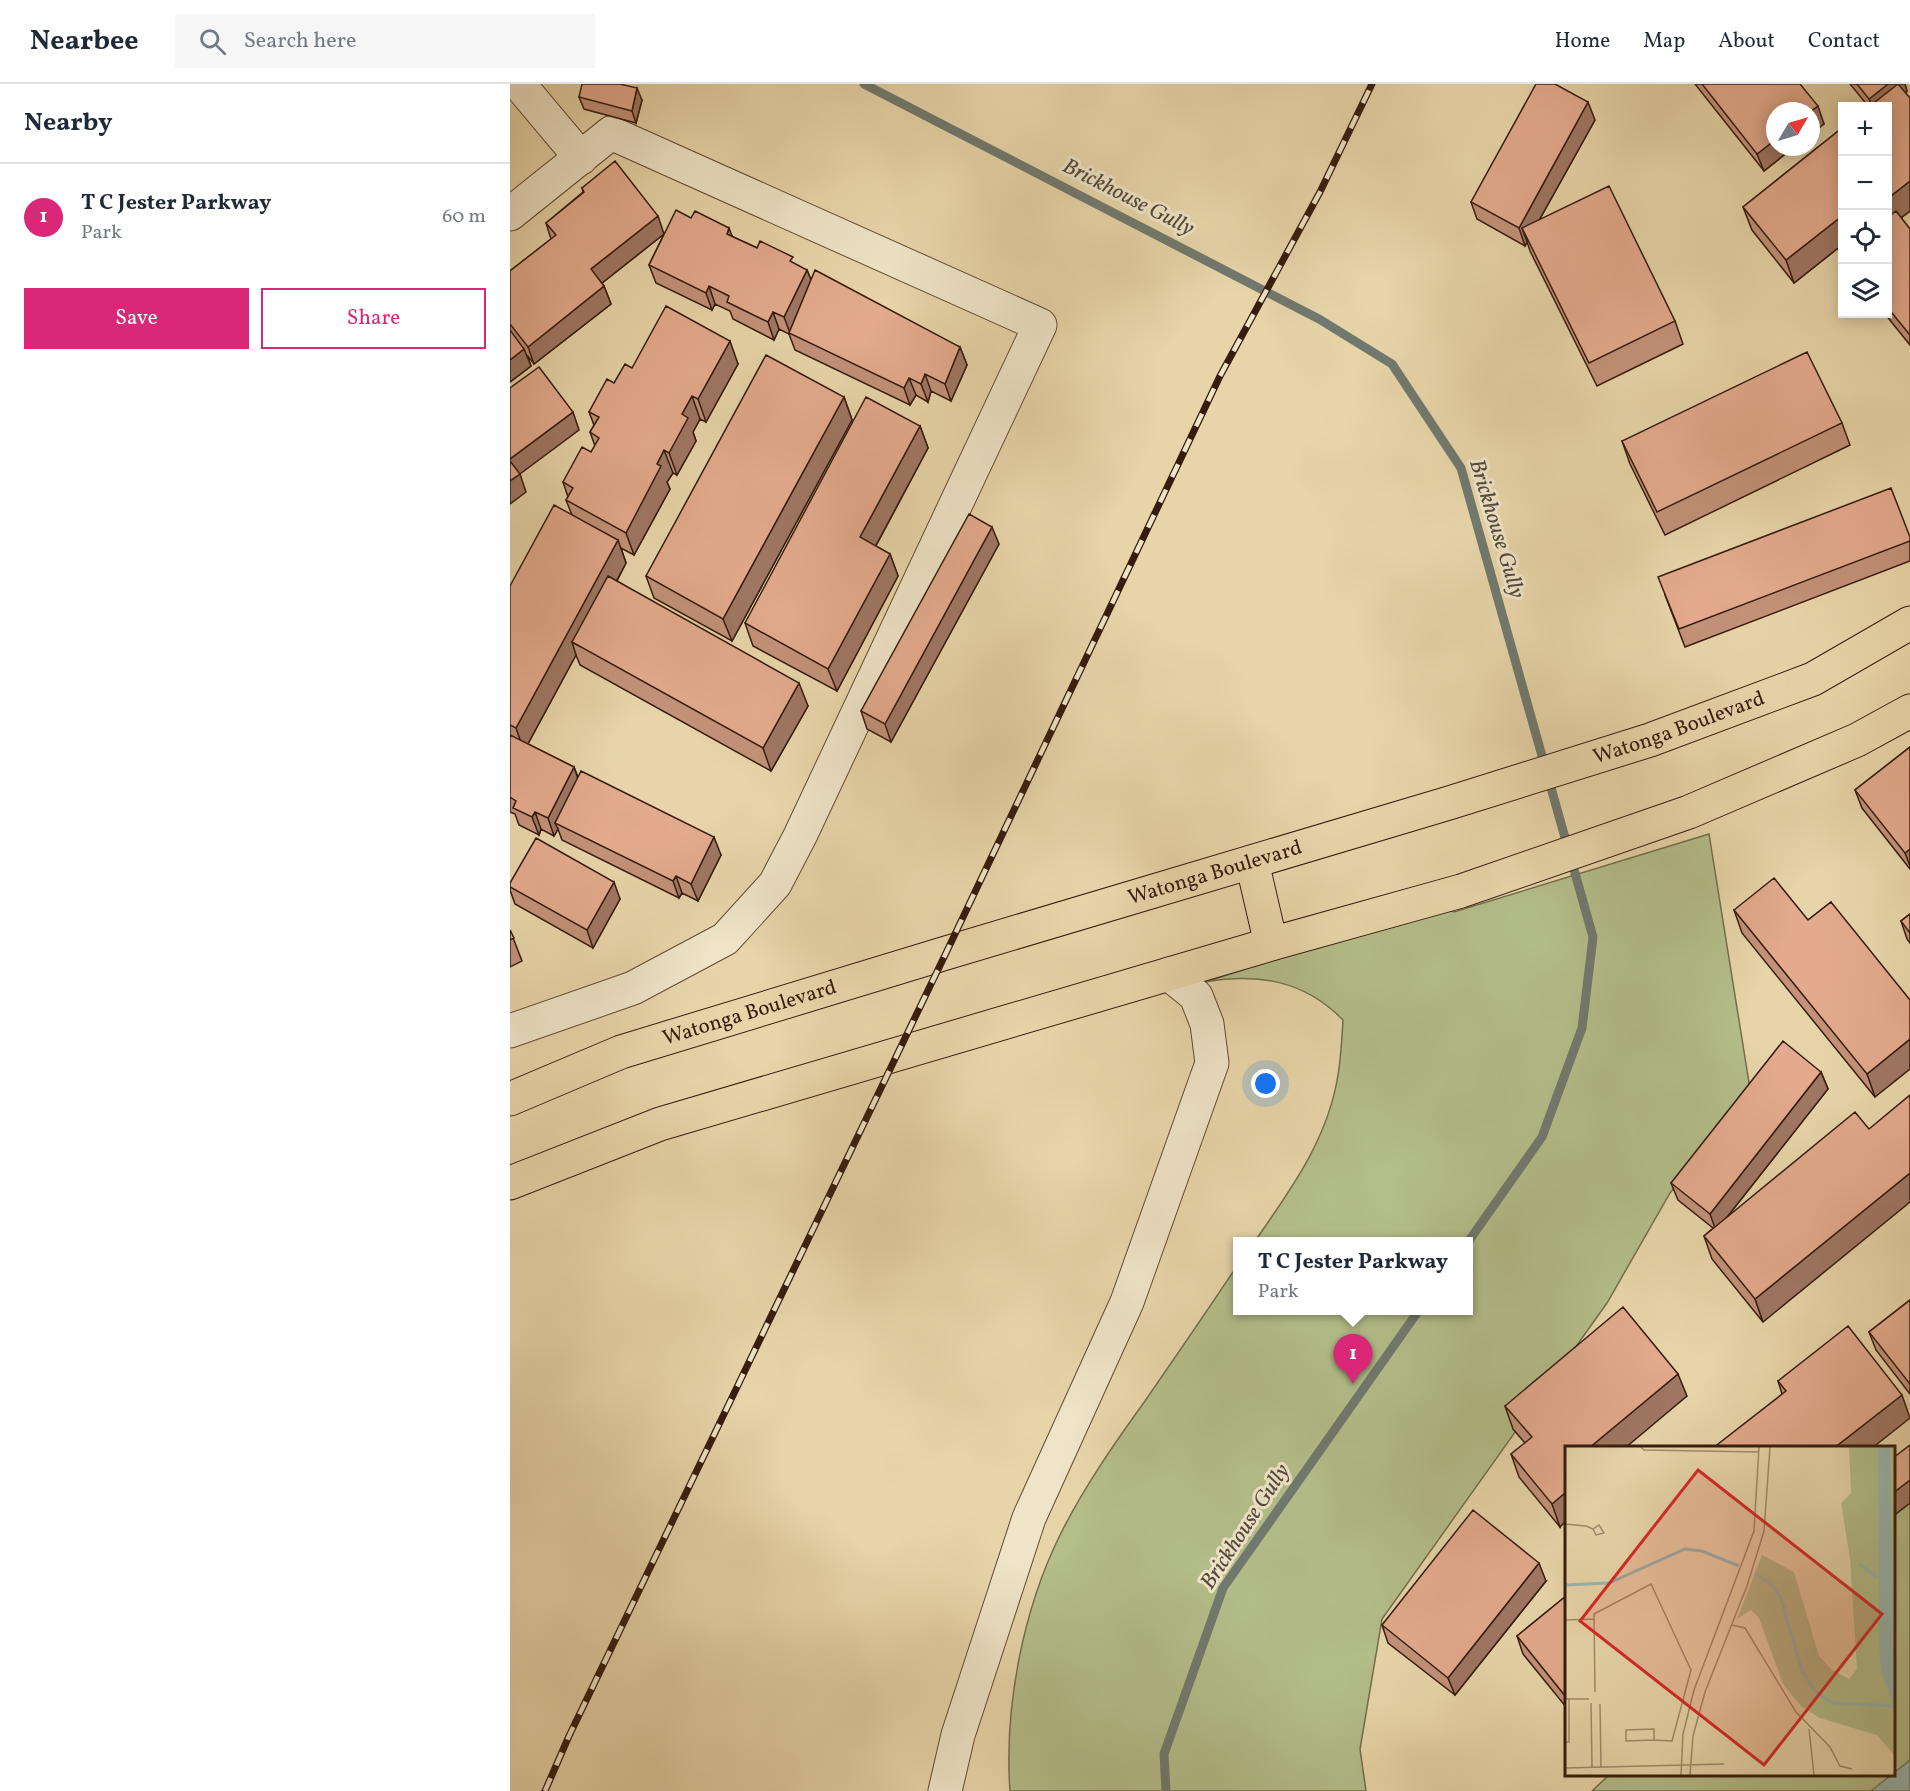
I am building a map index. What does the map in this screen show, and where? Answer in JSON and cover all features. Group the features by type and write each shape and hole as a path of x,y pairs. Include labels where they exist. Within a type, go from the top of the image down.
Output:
{"main road":[{"name":"Watonga Boulevard","path":"510,1100 621,1052 946,952 1449,803 1650,740 1813,679 1910,623"},
{"path":"510,1183 660,1125 1271,944 1461,891 1689,812 1857,740 1910,711"},
{"path":"1252,862 1271,944"}],"lane":[{"path":"519,84 581,158"},
{"path":"510,214 611,133 1040,325 800,836 775,884 725,939 633,988 510,1031"},
{"path":"945,1791 958,1735 1029,1518 1127,1302 1212,1063 1207,1024 1197,996 1169,974"}],"green space":[{"path":"1709,834 1751,1095 1670,1193 1607,1303 1382,1619 1360,1749 1366,1791 1010,1791 1010,1726 1013,1693 1026,1627 1047,1564 1069,1517 1100,1466 1233,1272 1233,1315 1473,1315 1473,1237 1258,1237 1306,1163 1326,1121 1338,1075 1343,1020 1312,996 1279,983 1243,979 1205,982 1442,907 1454,912"},
{"path":"1910,1503 1910,1791 1592,1791 1608,1776 1895,1776 1895,1515"}],"water":[{"path":"1910,1760 1910,1791 1871,1791 1890,1776 1895,1776 1895,1772"}],"building":[{"path":"582,84 620,84 637,88 632,111 579,97"},
{"path":"1536,84 1555,84 1588,102 1519,228 1471,202"},
{"path":"1702,84 1800,84 1815,102 1766,102 1766,147 1757,154"},
{"path":"1857,84 1888,84 1869,99"},
{"path":"1898,84 1910,98 1910,181 1892,195 1892,102 1875,102"},
{"path":"1838,131 1838,219 1786,260 1743,207 1807,156 1820,156 1820,146"},
{"path":"615,161 658,216 591,269 604,286 528,347 510,324 510,271 556,235 546,223 584,192 582,188"},
{"path":"1609,186 1675,321 1589,363 1522,228"},
{"path":"676,210 691,218 695,211 729,228 727,234 757,248 760,241 793,257 790,261 807,270 784,317 773,312 768,322 727,302 729,296 709,286 706,293 649,265"},
{"path":"1896,211 1910,229 1910,335 1892,313 1892,214"},
{"path":"815,270 960,347 945,384 925,374 921,384 909,378 904,388 789,333"},
{"path":"666,306 730,341 698,399 692,396 682,414 688,418 669,453 664,450 657,464 661,466 626,533 566,500 573,488 563,482 582,447 591,452 599,438 590,432 599,417 589,412 607,379 614,383 625,364 632,368"},
{"path":"510,330 524,349 510,360"},
{"path":"1807,352 1842,423 1657,512 1622,441"},
{"path":"766,355 844,397 723,619 646,576"},
{"path":"539,367 573,412 510,459 510,388"},
{"path":"866,397 920,426 860,537 890,554 828,669 745,623"},
{"path":"510,461 520,474 510,481"},
{"path":"1891,488 1910,541 1679,629 1658,577"},
{"path":"554,505 618,540 516,728 510,725 510,586"},
{"path":"969,514 992,527 885,724 861,711"},
{"path":"608,576 799,683 763,748 572,642"},
{"path":"510,735 574,767 548,818 535,812 532,817 513,808 516,801 510,797"},
{"path":"1910,747 1910,849 1905,853 1855,790"},
{"path":"581,771 714,837 691,884 676,876 673,881 555,823"},
{"path":"536,838 614,882 587,930 510,887 510,883"},
{"path":"1774,878 1808,920 1831,902 1910,1000 1910,1039 1867,1074 1734,910"},
{"path":"1910,914 1910,933 1901,921"},
{"path":"1783,1041 1821,1072 1710,1214 1671,1183"},
{"path":"1910,1095 1910,1173 1755,1299 1704,1236 1855,1112 1869,1129"},
{"path":"1910,1300 1910,1384 1869,1332"},
{"path":"1623,1307 1678,1374 1591,1446 1565,1446 1565,1493 1552,1504 1511,1454 1532,1437 1505,1406"},
{"path":"1848,1326 1902,1395 1837,1446 1716,1446 1786,1391 1778,1381"},
{"path":"1910,1445 1910,1480 1895,1491 1895,1456"},
{"path":"1473,1510 1539,1563 1448,1678 1382,1625"},
{"path":"1565,1597 1565,1696 1517,1636"}],"waterway":[{"name":"Brickhouse Gully","path":"864,84 1319,319 1392,364 1461,468 1593,937 1582,1028 1542,1137 1472,1237"},
{"name":"Brickhouse Gully","path":"1166,1791 1164,1754 1223,1588 1415,1315"}],"railway":[{"path":"545,1791 569,1736 946,953 1220,376 1320,192 1372,84"}],"place":[{"name":"T C Jester Parkway","path":"1353,1384"}]}
